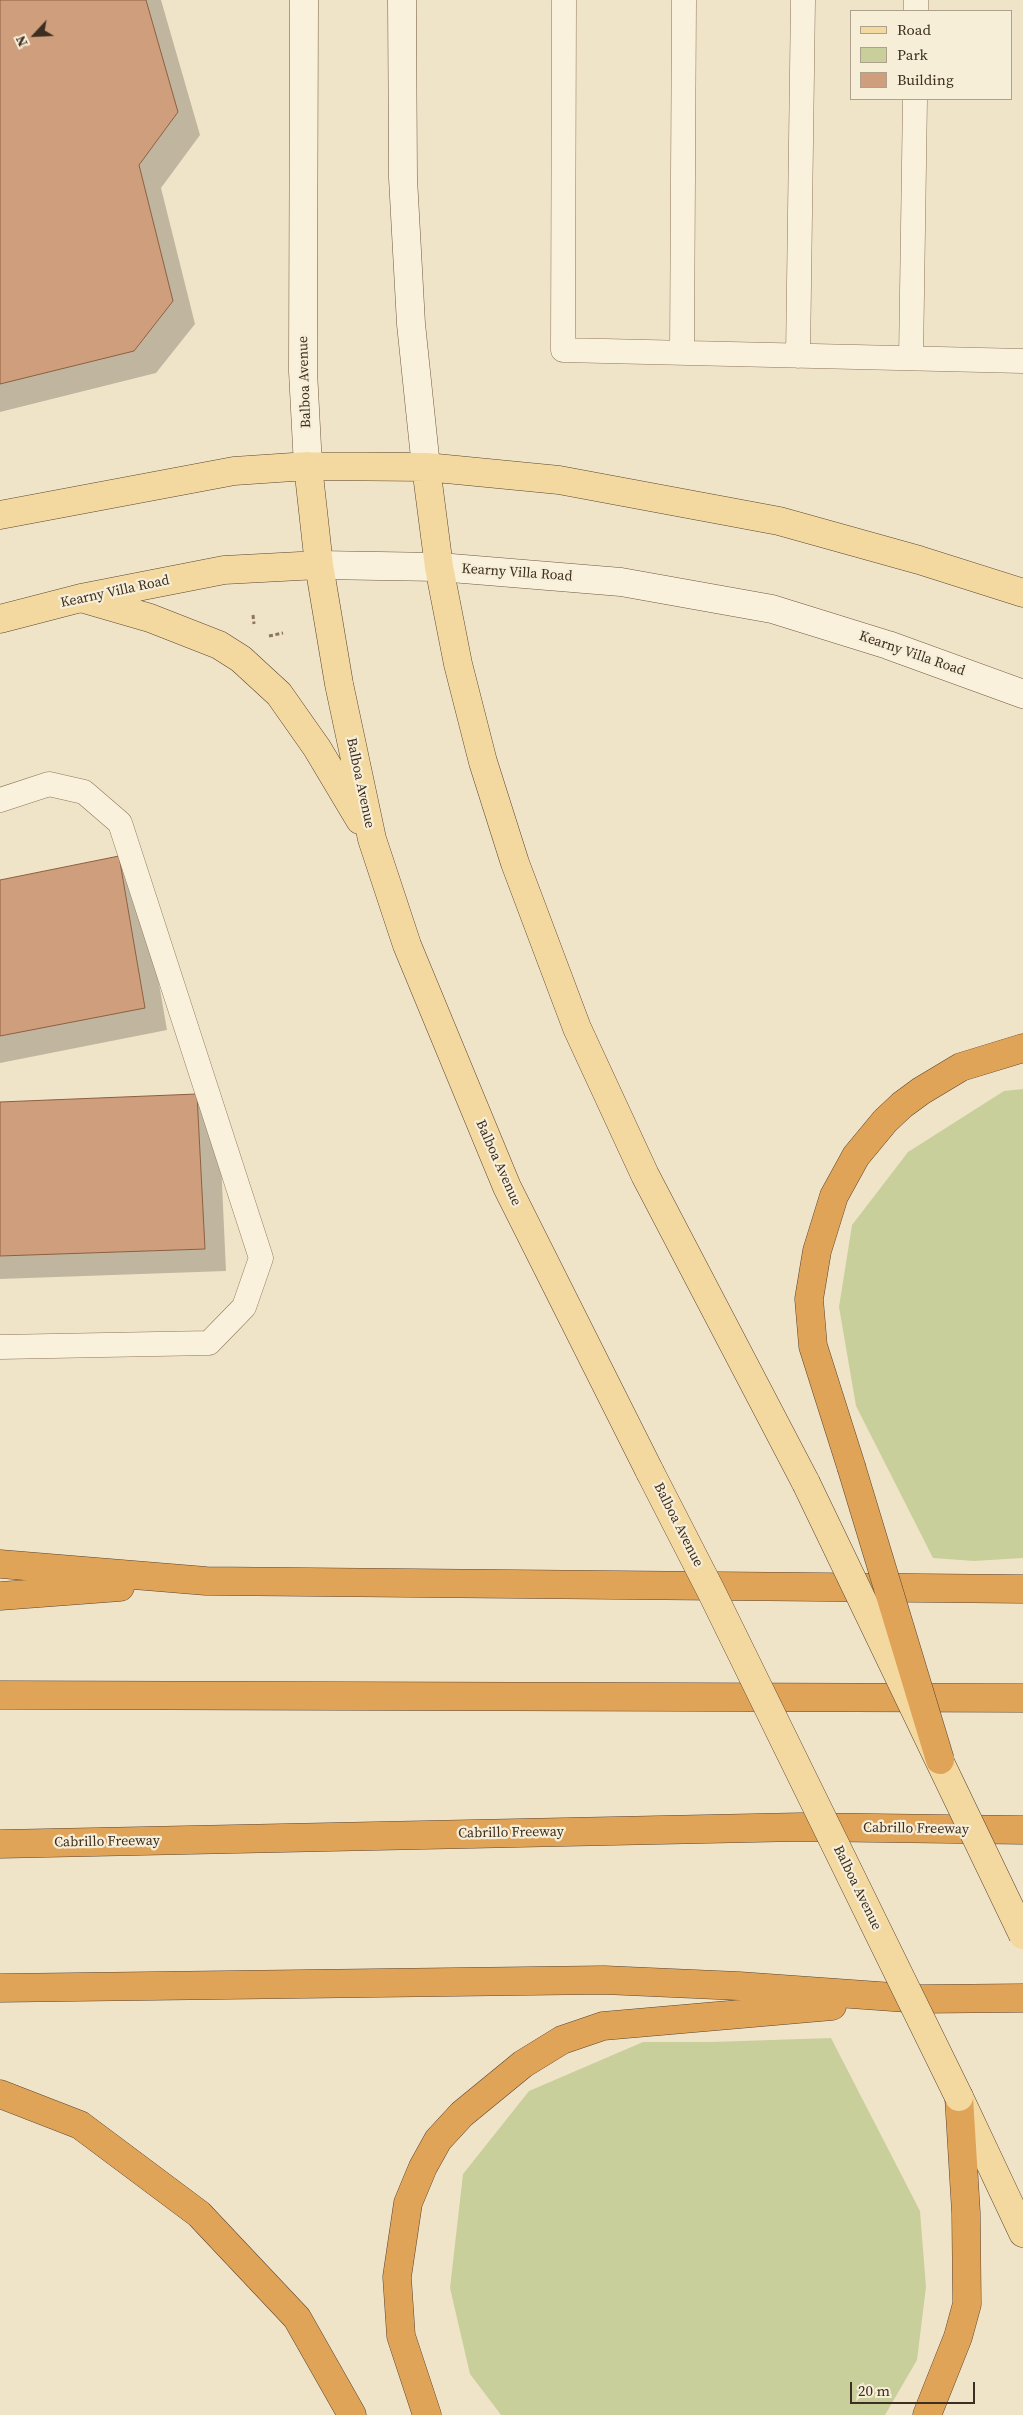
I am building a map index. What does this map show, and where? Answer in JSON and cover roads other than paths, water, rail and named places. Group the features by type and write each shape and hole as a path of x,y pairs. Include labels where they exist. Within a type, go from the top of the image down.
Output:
{"highway":[{"path":"940,1760 813,1346 809,1299 817,1251 834,1196 856,1156 902,1105 921,1091 961,1067 1023,1048"},
{"path":"0,1564 206,1580 1023,1588"},
{"path":"0,1596 206,1580"},
{"path":"0,1695 1023,1698"},
{"name":"Cabrillo Freeway","path":"0,1844 792,1827 1023,1830"},
{"path":"0,1988 604,1980 739,1986 920,1998 1023,1998"},
{"path":"427,2415 401,2336 397,2277 408,2203 423,2167 438,2140 462,2114 523,2064 562,2040 603,2026 920,1998"},
{"path":"0,2094 80,2125 199,2214 297,2318 352,2415"},
{"path":"927,2415 958,2338 967,2304 966,2213 959,2097"},
{"path":"401,2336 432,2396 447,2415"}],"main road":[{"name":"Balboa Avenue","path":"304,0 303,371 308,466 318,565 339,684 372,840 407,945 507,1187 712,1591 959,2097 1023,2233"},
{"path":"402,0 403,178 411,324 439,567 458,664 483,762 515,862 577,1028 645,1174 806,1483 1023,1935"},
{"path":"0,515 234,471 308,466 426,467 559,480 779,521 920,560 1023,594"},
{"name":"Kearny Villa Road","path":"0,619 81,598 224,570 318,565 439,567 621,582 772,609 888,645 1023,694"},
{"path":"81,598 150,618 219,645 241,659 279,694 317,748 372,840"}],"lane":[{"path":"564,0 563,350 1023,361"},
{"path":"682,353 684,0"},
{"path":"798,356 803,0"},
{"path":"910,358 915,100"},
{"path":"0,800 49,784 84,792 120,823 261,1258 244,1307 209,1343 0,1347"}]}
